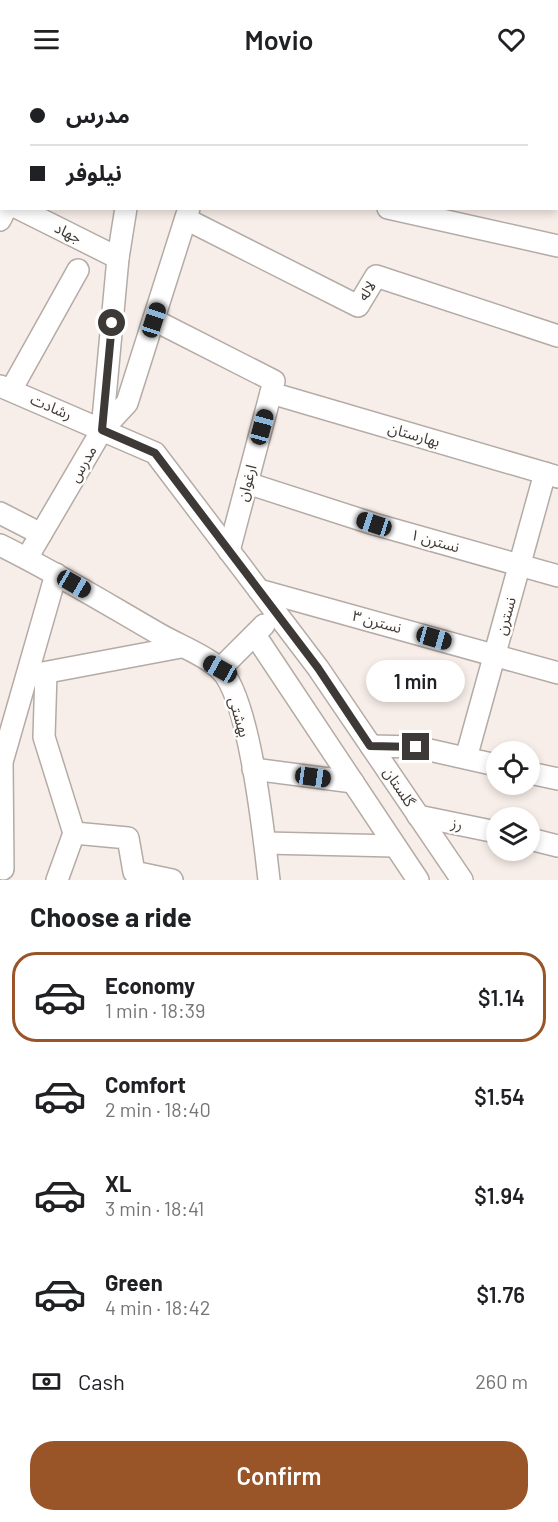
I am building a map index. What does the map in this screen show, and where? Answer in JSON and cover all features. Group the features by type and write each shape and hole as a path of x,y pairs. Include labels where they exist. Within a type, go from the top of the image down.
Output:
{"street":[{"name":"جهاد","path":"22,210 118,258"},
{"name":"مدرس","path":"27,558 102,430 118,258 126,210"},
{"path":"397,210 558,246"},
{"path":"102,430 127,403 188,214"},
{"name":"لاله","path":"188,214 358,306 376,276 558,336"},
{"path":"6,388 78,270"},
{"name":"بهارستان","path":"154,320 272,387 551,475"},
{"name":"ارغوان","path":"229,551 272,387"},
{"name":"رشادت","path":"6,388 102,430"},
{"name":"گلستان","path":"102,430 155,453 318,668 462,880"},
{"name":"نسترن","path":"466,758 521,565 551,475"},
{"name":"نسترن ۱","path":"247,483 374,524 558,576"},
{"path":"0,513 41,534"},
{"path":"2,550 27,558 220,669 275,613"},
{"path":"3,868 1,761 36,675 56,574"},
{"name":"نسترن ۳","path":"259,590 558,673"},
{"path":"255,635 418,880"},
{"path":"36,675 181,647"},
{"name":"بهشتی","path":"220,669 236,697 253,769 269,880"},
{"path":"36,675 44,737 74,833 57,880"},
{"path":"370,746 416,747 486,763"},
{"path":"253,769 353,782"},
{"path":"540,775 558,779"},
{"name":"رز","path":"418,816 486,830"},
{"path":"74,833 128,838 134,872 172,880"},
{"path":"540,842 558,846"},
{"path":"265,843 395,846"}],"route":[{"path":"112,323 102,430 155,453 318,668 370,746 416,747"}]}
